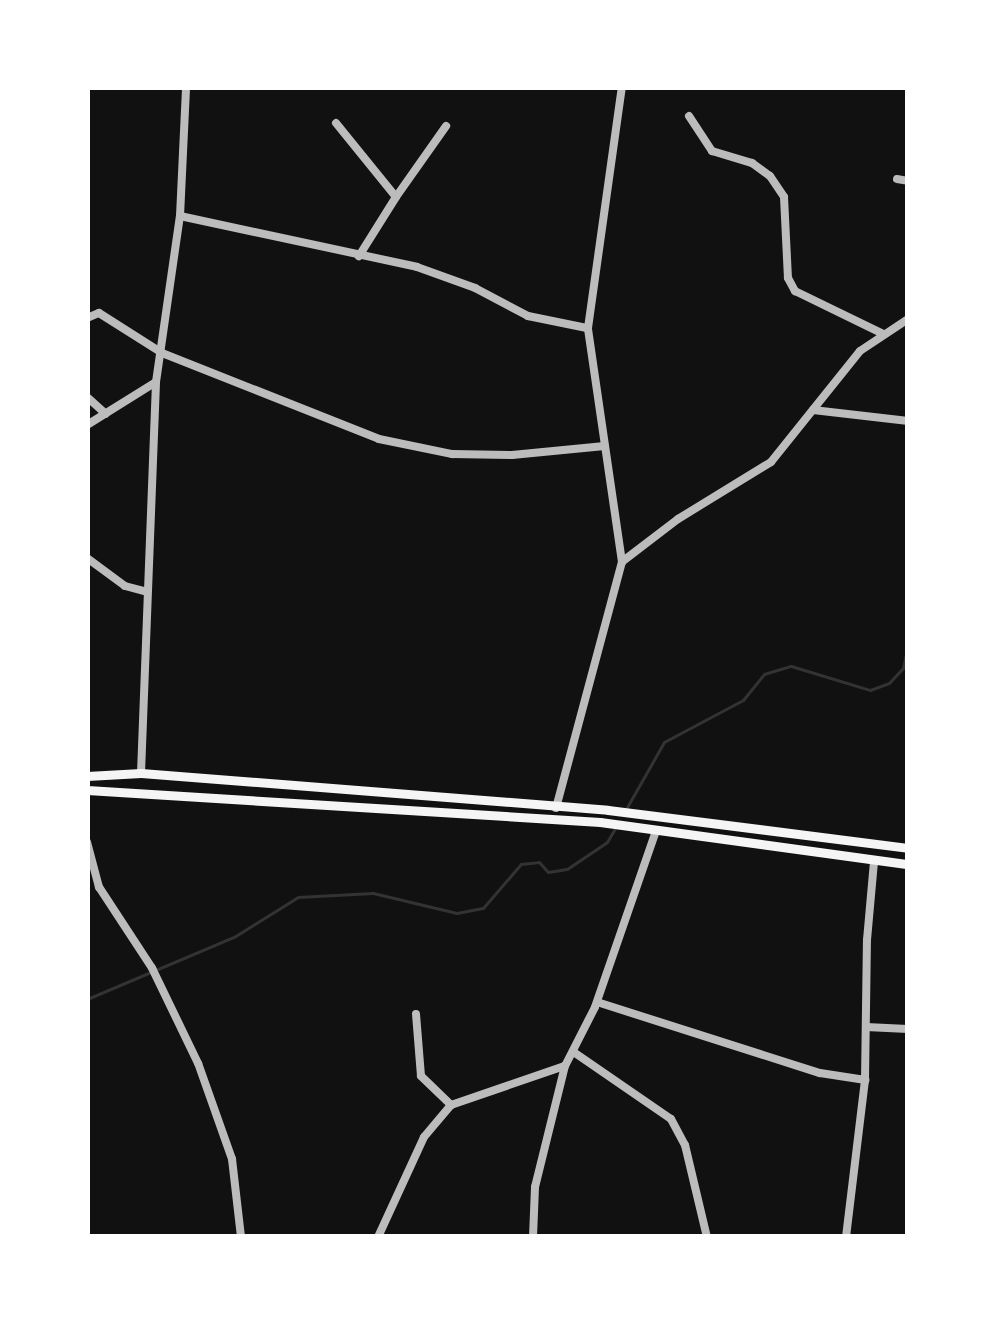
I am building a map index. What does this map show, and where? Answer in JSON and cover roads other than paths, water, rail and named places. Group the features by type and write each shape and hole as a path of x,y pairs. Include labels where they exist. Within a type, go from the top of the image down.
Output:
{"main road":[{"path":"87,776 141,773 608,810 908,848"},
{"path":"87,790 600,822 908,864"},
{"path":"350,807 351,791"},
{"path":"716,839 717,826"}],"street":[{"path":"141,773 155,382 180,216 187,87"},
{"path":"556,808 622,562 588,328 622,87"},
{"path":"689,116 712,151 752,163 784,197 788,278 795,291 883,334"},
{"path":"336,124 396,197"},
{"path":"358,256 446,126"},
{"path":"897,179 908,181"},
{"path":"180,216 417,267 475,288 528,316 588,328"},
{"path":"87,318 99,313 162,353 379,439 452,454 512,455 605,446"},
{"path":"622,562 678,519 771,462 860,351 908,319"},
{"path":"87,424 155,382"},
{"path":"87,397 106,414"},
{"path":"813,410 908,421"},
{"path":"87,558 125,586 147,592"},
{"path":"533,1237 535,1187 565,1066 597,1003 656,831"},
{"path":"87,842 99,887 152,968 198,1063 232,1160 241,1237"},
{"path":"846,1237 865,1080 874,861"},
{"path":"597,1003 820,1072 865,1080"},
{"path":"416,1015 421,1076 451,1105"},
{"path":"866,1027 908,1029"},
{"path":"575,1053 671,1119 685,1145 707,1237"},
{"path":"378,1237 424,1137 451,1105 565,1066"}],"waterway":[{"path":"626,809 664,742 743,700 764,674 791,666 870,690 889,683 903,668 908,644"},
{"path":"87,999 234,937 298,897 373,893 457,913 483,908 521,864 539,862 548,872 567,869 607,842 615,828"}]}
